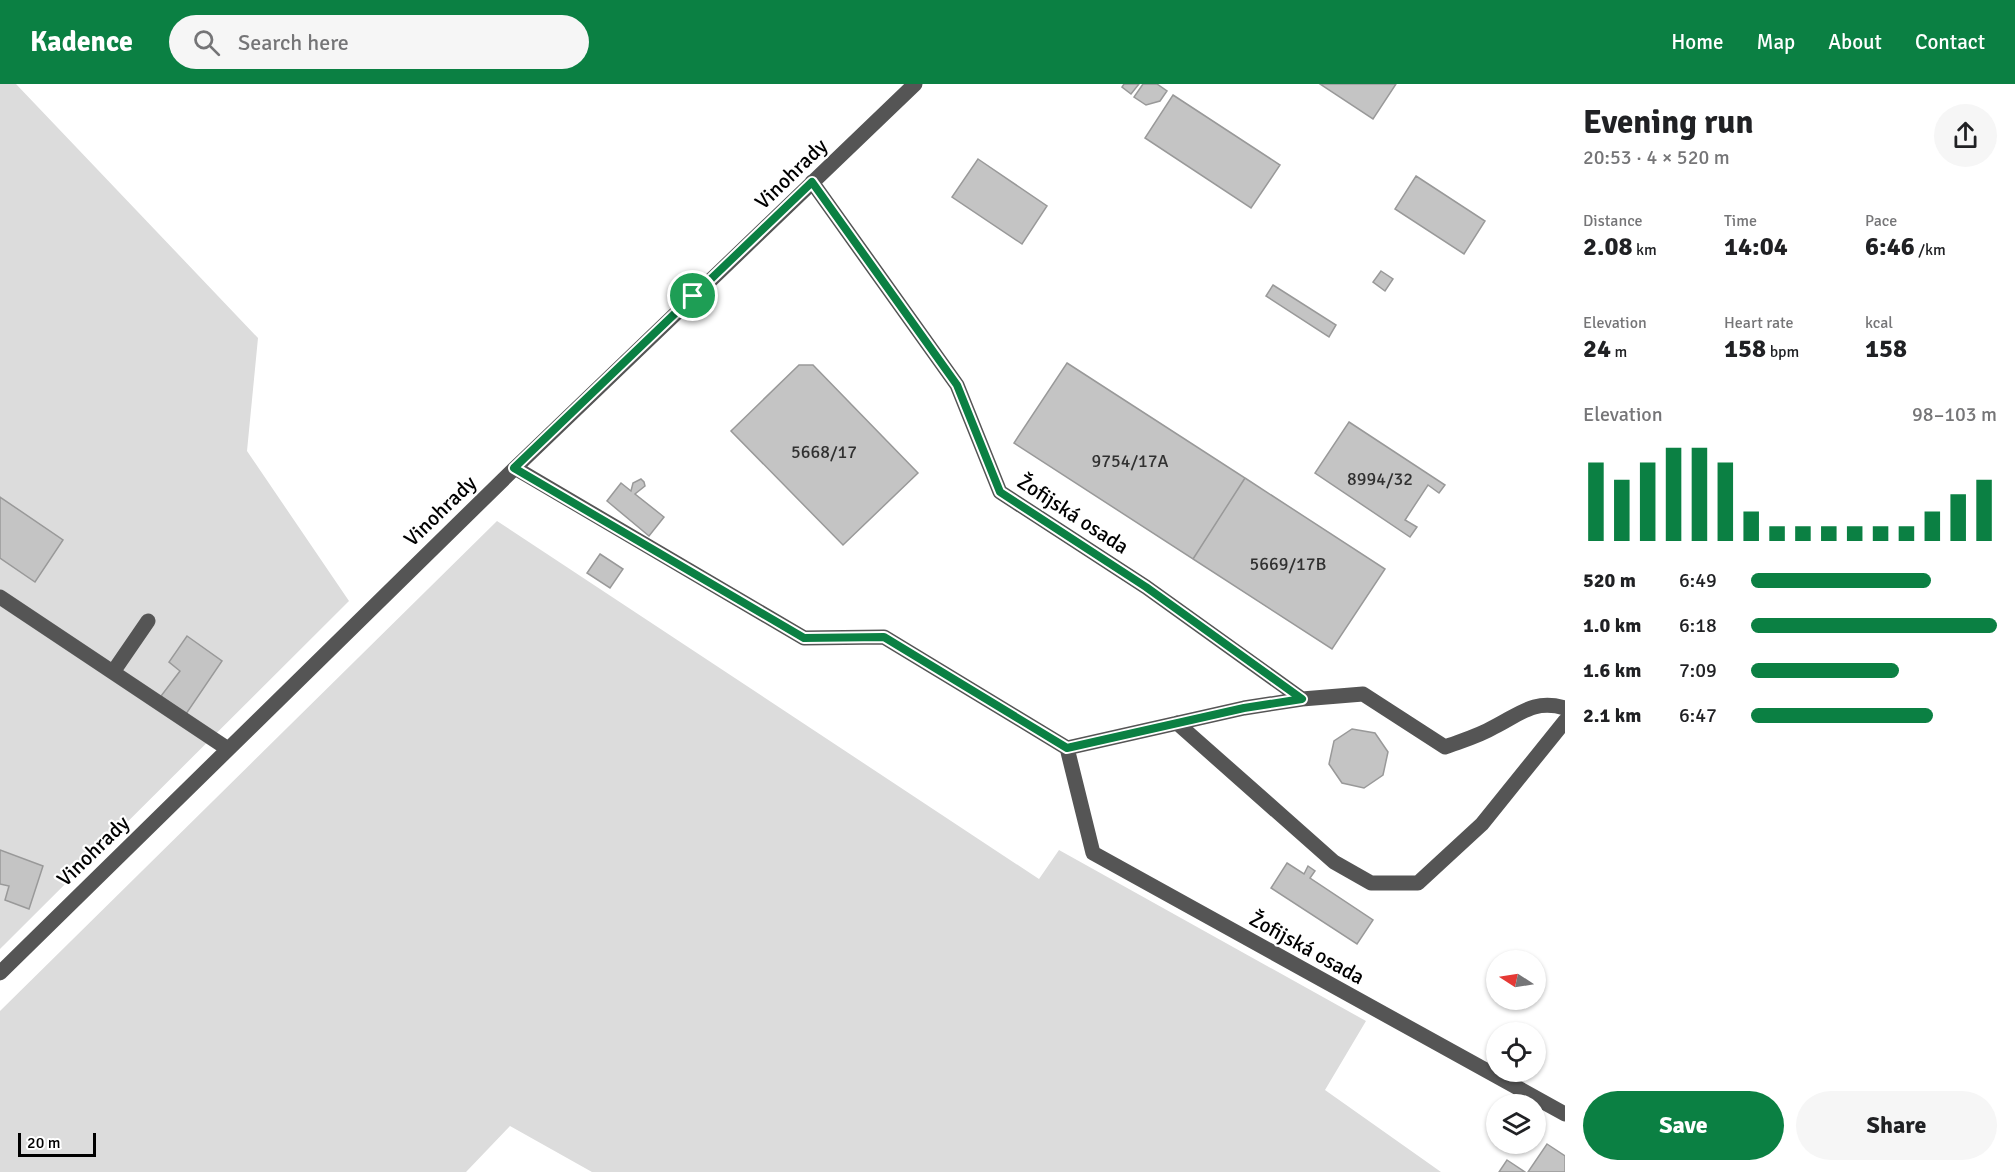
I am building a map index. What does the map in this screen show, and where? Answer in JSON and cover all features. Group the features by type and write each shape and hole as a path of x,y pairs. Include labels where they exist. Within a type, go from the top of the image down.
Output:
{"street":[{"name":"Vinohrady","path":"0,973 514,468 915,84"},
{"name":"Žofijská osada","path":"812,182 957,385 1000,492 1146,587 1302,699"},
{"path":"514,468 804,638 884,637 1067,748 1244,708 1302,699 1363,694 1445,747 1493,728 1524,710 1550,704 1565,708"},
{"path":"0,597 228,749"},
{"path":"113,672 148,621"},
{"path":"1178,723 1334,862 1371,883 1418,883 1482,824 1565,722"},
{"name":"Žofijská osada","path":"1067,748 1093,853 1565,1114"}],"shaded area":[{"path":"0,84 16,84 258,338 247,451 349,601 0,949"},
{"path":"497,521 1039,879 1059,850 1366,1021 1325,1090 1441,1172 592,1172 510,1126 466,1172 0,1172 0,1011"}],"building":[{"path":"1124,84 1139,84 1131,94 1122,87"},
{"path":"1143,84 1157,84 1167,91 1160,101 1146,105 1134,97"},
{"path":"1320,84 1396,84 1373,119"},
{"path":"1173,95 1280,165 1251,208 1145,138"},
{"path":"978,159 1047,206 1022,244 952,197"},
{"path":"1416,176 1485,221 1464,254 1395,209"},
{"path":"1381,271 1393,279 1385,291 1373,282"},
{"path":"1273,285 1336,325 1329,337 1266,296"},
{"path":"1067,363 1245,478 1193,559 1014,443"},
{"path":"799,365 813,365 918,473 843,545 731,431"},
{"path":"1349,422 1445,485 1439,493 1428,485 1405,520 1417,527 1410,537 1315,473"},
{"path":"1245,478 1385,569 1332,649 1193,559"},
{"path":"641,479 645,486 635,494 664,517 649,536 607,501 621,483 631,491 633,483"},
{"path":"0,497 63,540 35,582 0,558"},
{"path":"600,554 623,569 610,588 587,573"},
{"path":"187,636 222,661 186,714 161,696 180,671 169,662"},
{"path":"1352,729 1375,733 1388,752 1383,775 1364,788 1342,783 1329,764 1334,741"},
{"path":"0,850 43,866 29,909 5,900 9,886 0,884"},
{"path":"1287,863 1304,874 1308,866 1315,871 1310,878 1373,920 1357,944 1271,888"},
{"path":"1546,1145 1565,1156 1565,1172 1528,1172 1540,1154 1546,1154"},
{"path":"1507,1160 1525,1172 1499,1172"}],"route":[{"path":"812,182 957,385 1000,492 1146,587 1302,699 1244,708 1067,748 884,637 804,638 514,468 693,296 812,182"}]}
